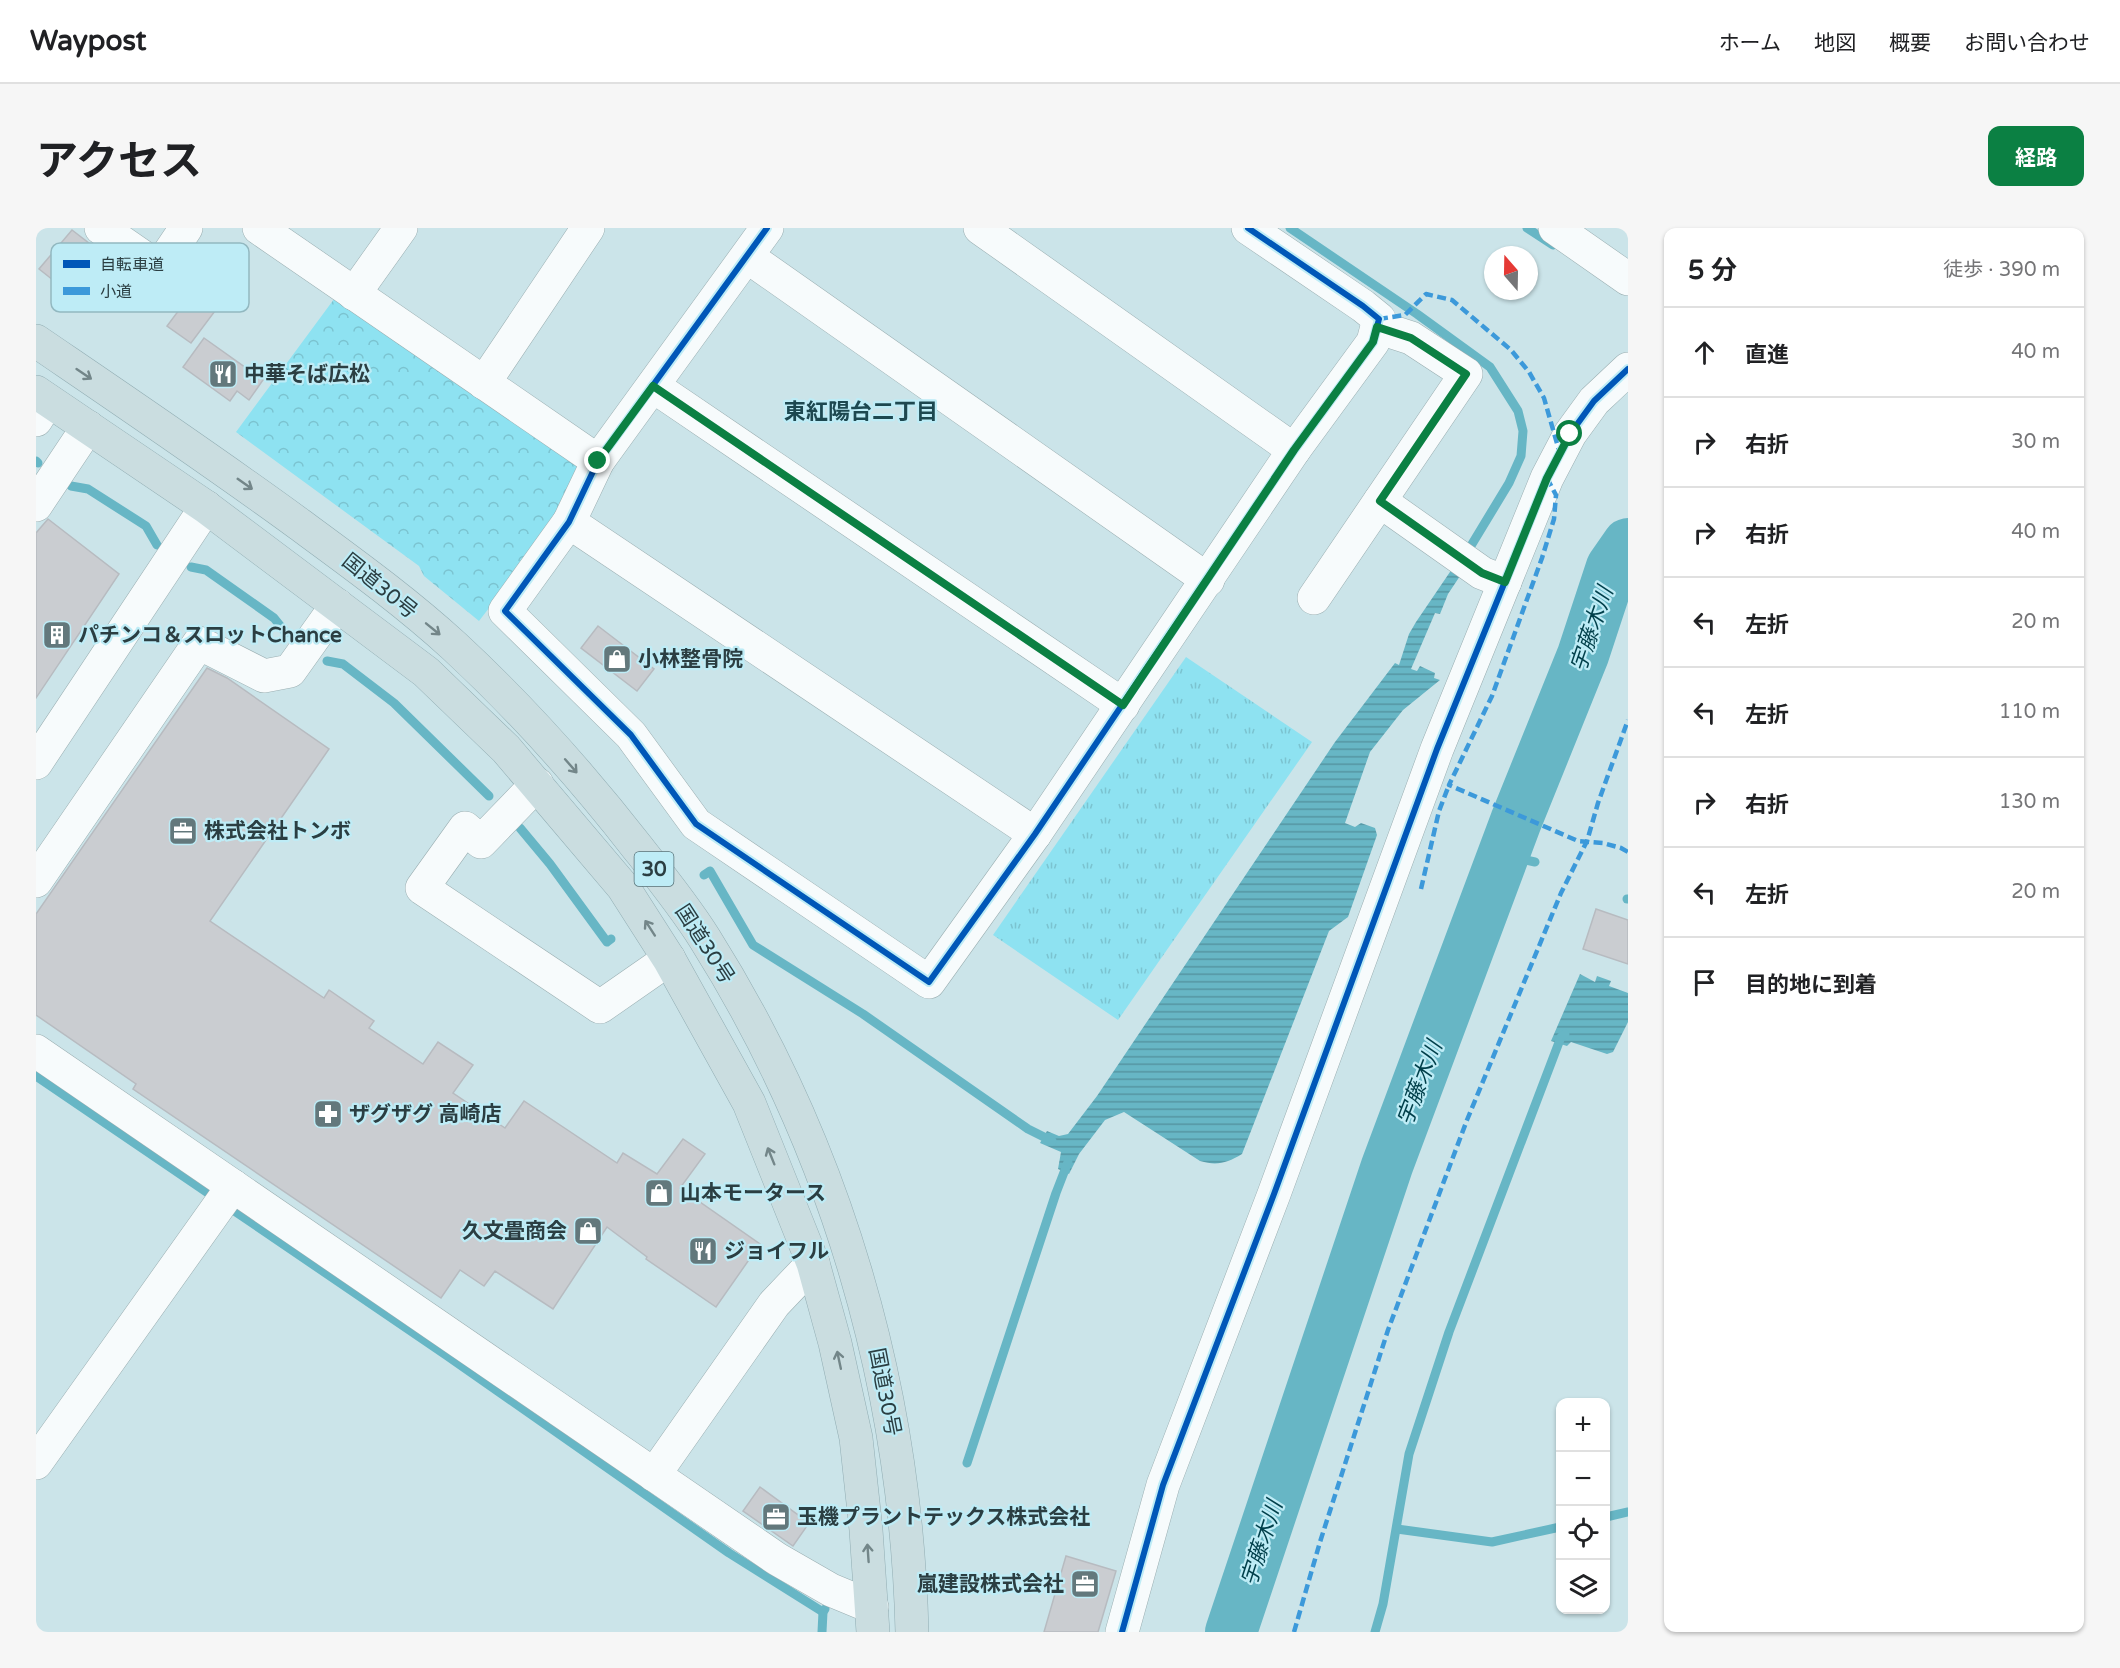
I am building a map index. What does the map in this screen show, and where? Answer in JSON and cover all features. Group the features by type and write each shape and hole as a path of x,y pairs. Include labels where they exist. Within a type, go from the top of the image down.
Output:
{"highway":[{"name":"国道30号","path":"36,341 255,491 353,564 453,645 536,725 654,868 704,938 751,1019 787,1089 822,1172 871,1322 894,1435 907,1528 912,1632"},
{"name":"国道30号","path":"40,404 88,427 206,507 426,672 506,749 623,888 669,959 749,1103 813,1263 835,1342 856,1438 873,1619"}],"street":[{"path":"100,228 122,243"},
{"path":"176,243 186,228"},
{"path":"258,228 598,461"},
{"path":"354,294 401,228"},
{"path":"484,383 588,228"},
{"path":"767,228 598,461 569,522 505,611 631,735 696,824 929,982 1035,834 1294,450 1373,342 1379,319 1248,228"},
{"path":"980,228 1294,450"},
{"path":"1555,228 1628,279"},
{"path":"748,257 1208,580"},
{"path":"1314,598 1466,374 1411,338 1377,327"},
{"path":"1122,1632 1163,1485 1274,1194 1437,750 1547,478 1570,434 1594,401 1628,369"},
{"path":"653,386 1123,705"},
{"path":"36,505 88,427"},
{"path":"1380,501 1482,573 1505,582"},
{"path":"36,763 206,507"},
{"path":"569,522 1035,834"},
{"path":"36,881 199,643 264,676 290,671 337,605"},
{"path":"537,784 482,842 465,828 422,888 600,1007 669,959"},
{"path":"36,1051 777,1559 831,1590 873,1619"},
{"path":"36,1463 232,1186"},
{"path":"654,1475 774,1304 813,1263"}],"green space":[{"path":"337,295 581,464 546,534 479,621 424,576 419,566 236,432"},
{"path":"1186,657 1312,742 1118,1020 993,935"}],"shaded area":[{"path":"1454,566 1462,573 1448,594 1440,614 1435,613 1411,669 1417,671 1420,666 1435,673 1434,678 1440,680 1403,710 1370,752 1345,823 1355,827 1361,823 1375,828 1377,835 1348,917 1329,931 1242,1154 1222,1163 1200,1161 1124,1112 1105,1120 1079,1154 1069,1174 1058,1169 1061,1152 1040,1143 1047,1131 1059,1136 1068,1134 1097,1096 1335,742 1395,663 1399,665 1409,634"},
{"path":"1580,974 1595,982 1597,976 1611,981 1609,986 1628,993 1628,1022 1613,1052 1607,1054 1571,1042 1567,1046 1551,1041"}],"building":[{"path":"72,230 89,243 61,243"},
{"path":"51,255 51,278 39,269"},
{"path":"178,312 214,312 191,343 167,326"},
{"name":"中華そば広松","path":"204,338 263,380 249,400 237,391 230,401 183,367"},
{"name":"パチンコ＆スロットChance","path":"48,519 119,574 36,698 36,533"},
{"name":"小林整骨院","path":"598,626 654,669 637,691 581,648"},
{"path":"207,668 227,678 329,749 210,921 324,998 329,990 374,1021 369,1028 423,1064 438,1042 473,1065 453,1093 505,1128 524,1101 617,1163 623,1153 657,1174 683,1139 705,1154 680,1188 760,1244 716,1307 646,1259 647,1257 607,1227 553,1309 495,1271 484,1286 460,1270 441,1298 133,1089 136,1084 36,1015 36,914"},
{"path":"1596,909 1628,920 1628,964 1583,949"},
{"name":"玉機プラントテックス株式会社","path":"760,1487 809,1523 793,1546 743,1511"},
{"name":"嵐建設株式会社","path":"1066,1556 1116,1571 1098,1632 1044,1632"}],"waterway":[{"path":"1290,228 1417,314 1490,367 1518,411 1523,431 1521,456 1509,483 1466,554"},
{"path":"1527,228 1553,245"},
{"path":"71,486 88,489 146,526 157,545"},
{"name":"宇藤木川","path":"1231,1632 1387,1166 1516,821 1583,655 1612,567 1628,544"},
{"path":"191,567 206,570 274,618 286,633"},
{"path":"327,661 343,664 394,703 489,796"},
{"path":"520,828 550,864 607,942 611,939"},
{"path":"1503,855 1535,862"},
{"path":"704,875 710,871 753,945 863,1014 1028,1129 1052,1141"},
{"path":"1375,1632 1383,1604 1409,1454 1449,1332 1561,1037 1565,1034"},
{"path":"36,1076 208,1193"},
{"path":"967,1463 1068,1162"},
{"path":"233,1210 446,1355 729,1553 823,1612"},
{"path":"1610,1516 1628,1512"},
{"path":"1397,1529 1492,1542 1556,1528"},
{"path":"822,1632 825,1609"}],"marked path":[{"path":"1379,319 1405,315 1426,294 1452,300 1511,350 1529,372 1544,398 1560,454"},
{"path":"1547,478 1556,495 1554,519 1542,558 1492,696 1449,785 1578,841 1603,843 1628,852"},
{"path":"1294,1632 1320,1542 1388,1330 1467,1120 1561,893 1587,841 1628,720"},
{"path":"1421,889 1439,811 1449,785"}],"cycle path":[{"path":"767,228 598,461 569,522 505,611 631,735 696,824 929,982 1035,834 1294,450 1373,342 1379,319 1248,228"},
{"path":"1122,1632 1163,1485 1274,1194 1437,749 1547,478 1570,434 1594,401 1628,369"}],"place":[{"name":"中華そば広松","path":"223,374"},
{"name":"パチンコ＆スロットChance","path":"57,635"},
{"name":"小林整骨院","path":"617,659"},
{"name":"株式会社トンボ","path":"183,831"},
{"name":"ザグザグ 高崎店","path":"328,1114"},
{"name":"山本モータース","path":"659,1193"},
{"name":"久文畳商会","path":"588,1231"},
{"name":"ジョイフル","path":"703,1251"},
{"name":"玉機プラントテックス株式会社","path":"776,1517"},
{"name":"嵐建設株式会社","path":"1085,1584"}],"district":[{"name":"東紅陽台二丁目","path":"861,411"}],"route":[{"path":"598,461 653,386 1123,705 1294,450 1373,342 1377,327 1411,338 1466,374 1380,501 1482,573 1505,582 1547,478 1570,434"}]}
